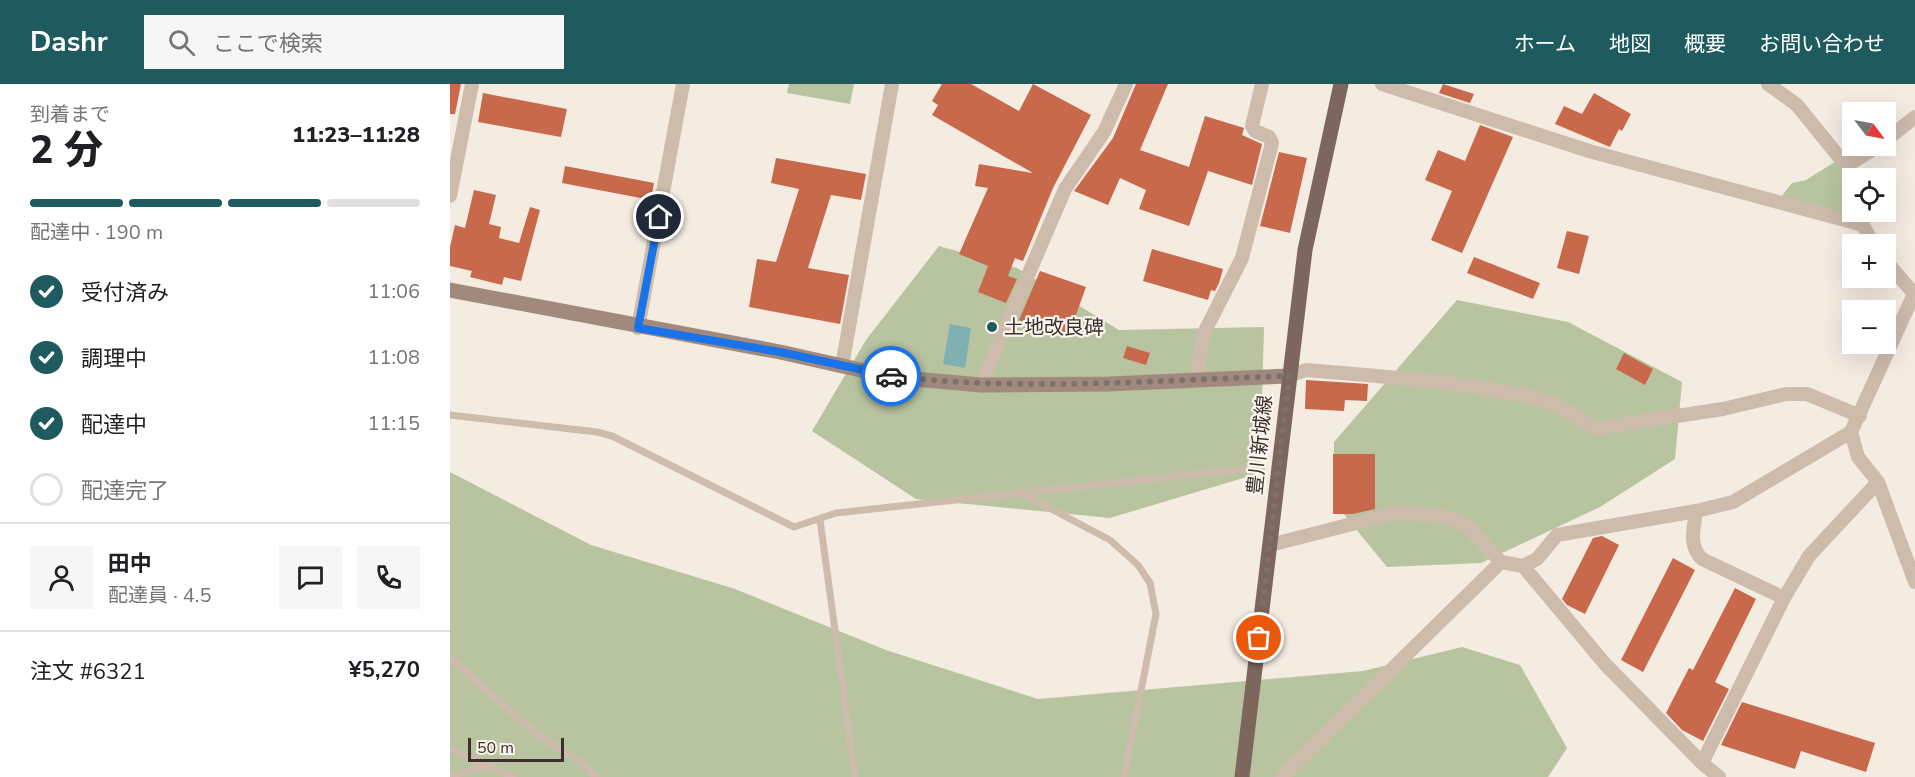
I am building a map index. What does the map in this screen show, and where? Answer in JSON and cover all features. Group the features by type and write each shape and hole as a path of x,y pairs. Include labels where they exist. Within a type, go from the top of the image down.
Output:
{"main road":[{"name":"豊川新城線","path":"1242,777 1305,249 1341,84"}],"street":[{"path":"450,196 472,84"},
{"path":"638,328 683,84"},
{"path":"842,366 892,84"},
{"path":"981,385 1065,189 1104,132 1126,84"},
{"path":"1197,379 1203,335 1242,258 1272,143 1269,137 1255,131 1252,126 1262,84"},
{"path":"1382,84 1588,151 1842,213"},
{"path":"1768,84 1797,105 1839,157 1851,164 1852,168"},
{"path":"1896,132 1915,117"},
{"path":"1851,164 1863,156"},
{"path":"1270,545 1399,512 1451,518 1467,526 1501,562 1523,566 1538,559 1557,535 1696,512 1733,502 1851,432 1915,295 1896,273"},
{"path":"450,290 892,377 981,385 1109,384 1289,376 1306,370 1514,393 1551,403 1586,424 1598,428 1723,409 1786,394 1807,394 1860,416"},
{"path":"1851,432 1858,457 1878,482 1915,582"},
{"path":"1702,764 1784,598 1809,556 1878,482"},
{"path":"1696,512 1693,543 1695,552 1702,559 1784,598"},
{"path":"1282,777 1501,562"},
{"path":"1523,566 1605,664 1702,764 1719,777"}],"lane":[{"path":"450,415 597,432 612,436 794,527 836,513 1262,467"},
{"path":"1019,492 1110,540 1138,565 1150,583 1156,614 1125,777"},
{"path":"820,520 855,777"},
{"path":"450,658 534,732 582,764 596,777"},
{"path":"450,749 513,777"},
{"path":"450,777 489,766"}],"green space":[{"path":"789,84 854,84 850,104 787,93"},
{"path":"1838,160 1849,166 1849,168 1842,168 1842,216 1781,197 1792,183 1806,180"},
{"path":"939,246 1017,268 1119,330 1264,327 1260,473 1110,518 916,499 812,431 866,340"},
{"path":"1457,300 1568,322 1682,382 1675,459 1600,507 1481,563 1387,567 1333,501 1334,442"},
{"path":"450,472 591,545 735,589 886,650 1038,699 1363,671 1462,647 1520,665 1567,748 1548,777 450,777"}],"water":[{"path":"950,324 971,328 965,368 943,364"}],"building":[{"path":"450,84 461,84 455,114 450,114"},
{"path":"942,84 971,84 1019,111 1033,84 1091,115 1053,188 1023,261 1015,258 1008,276 1017,279 1006,303 978,292 988,266 959,254 988,188 975,186 979,164 1033,173 932,115 938,105 932,101"},
{"path":"1136,84 1168,84 1140,150 1189,167 1205,116 1244,128 1242,135 1262,144 1252,185 1208,171 1189,226 1139,209 1146,190 1120,178 1108,205 1074,191 1113,138"},
{"path":"1443,84 1474,94 1470,103 1439,93"},
{"path":"483,93 567,109 561,137 478,122"},
{"path":"1594,93 1631,114 1622,131 1619,129 1610,147 1555,124 1564,106 1582,114"},
{"path":"1480,125 1513,137 1462,253 1431,240 1452,191 1425,180 1438,150 1465,161"},
{"path":"1279,152 1307,158 1290,233 1260,226"},
{"path":"776,158 866,174 861,200 831,195 808,268 849,275 840,324 749,307 757,259 776,262 799,189 771,183"},
{"path":"565,166 654,183 651,200 562,183"},
{"path":"474,190 496,195 489,224 501,227 499,238 519,243 530,207 540,210 521,281 504,277 502,285 470,277 472,271 450,266 450,247 455,225 465,228"},
{"path":"1567,231 1589,236 1579,274 1557,268"},
{"path":"1152,249 1223,269 1219,283 1215,291 1211,290 1208,300 1143,281"},
{"path":"1474,257 1540,283 1533,299 1467,273"},
{"path":"1040,271 1086,287 1068,337 1019,320"},
{"path":"1127,346 1150,353 1146,365 1123,358"},
{"path":"1624,353 1653,369 1645,385 1616,369"},
{"path":"1306,380 1368,384 1367,401 1345,400 1344,411 1305,409"},
{"path":"1333,454 1375,454 1375,509 1353,514 1333,514"},
{"path":"1602,536 1619,545 1585,614 1567,605 1562,599 1593,538"},
{"path":"1673,558 1695,570 1643,672 1621,660"},
{"path":"1735,588 1756,599 1715,682 1729,689 1703,741 1682,730 1666,713 1689,668 1693,670"},
{"path":"1742,702 1875,743 1866,772 1801,751 1795,769 1721,745"}],"way so far":[{"path":"891,376 981,385 1109,384 1289,376 1259,638"}],"place":[{"name":"土地改良碑","path":"992,327"}],"route":[{"path":"659,217 638,328 780,352 891,376"}]}
